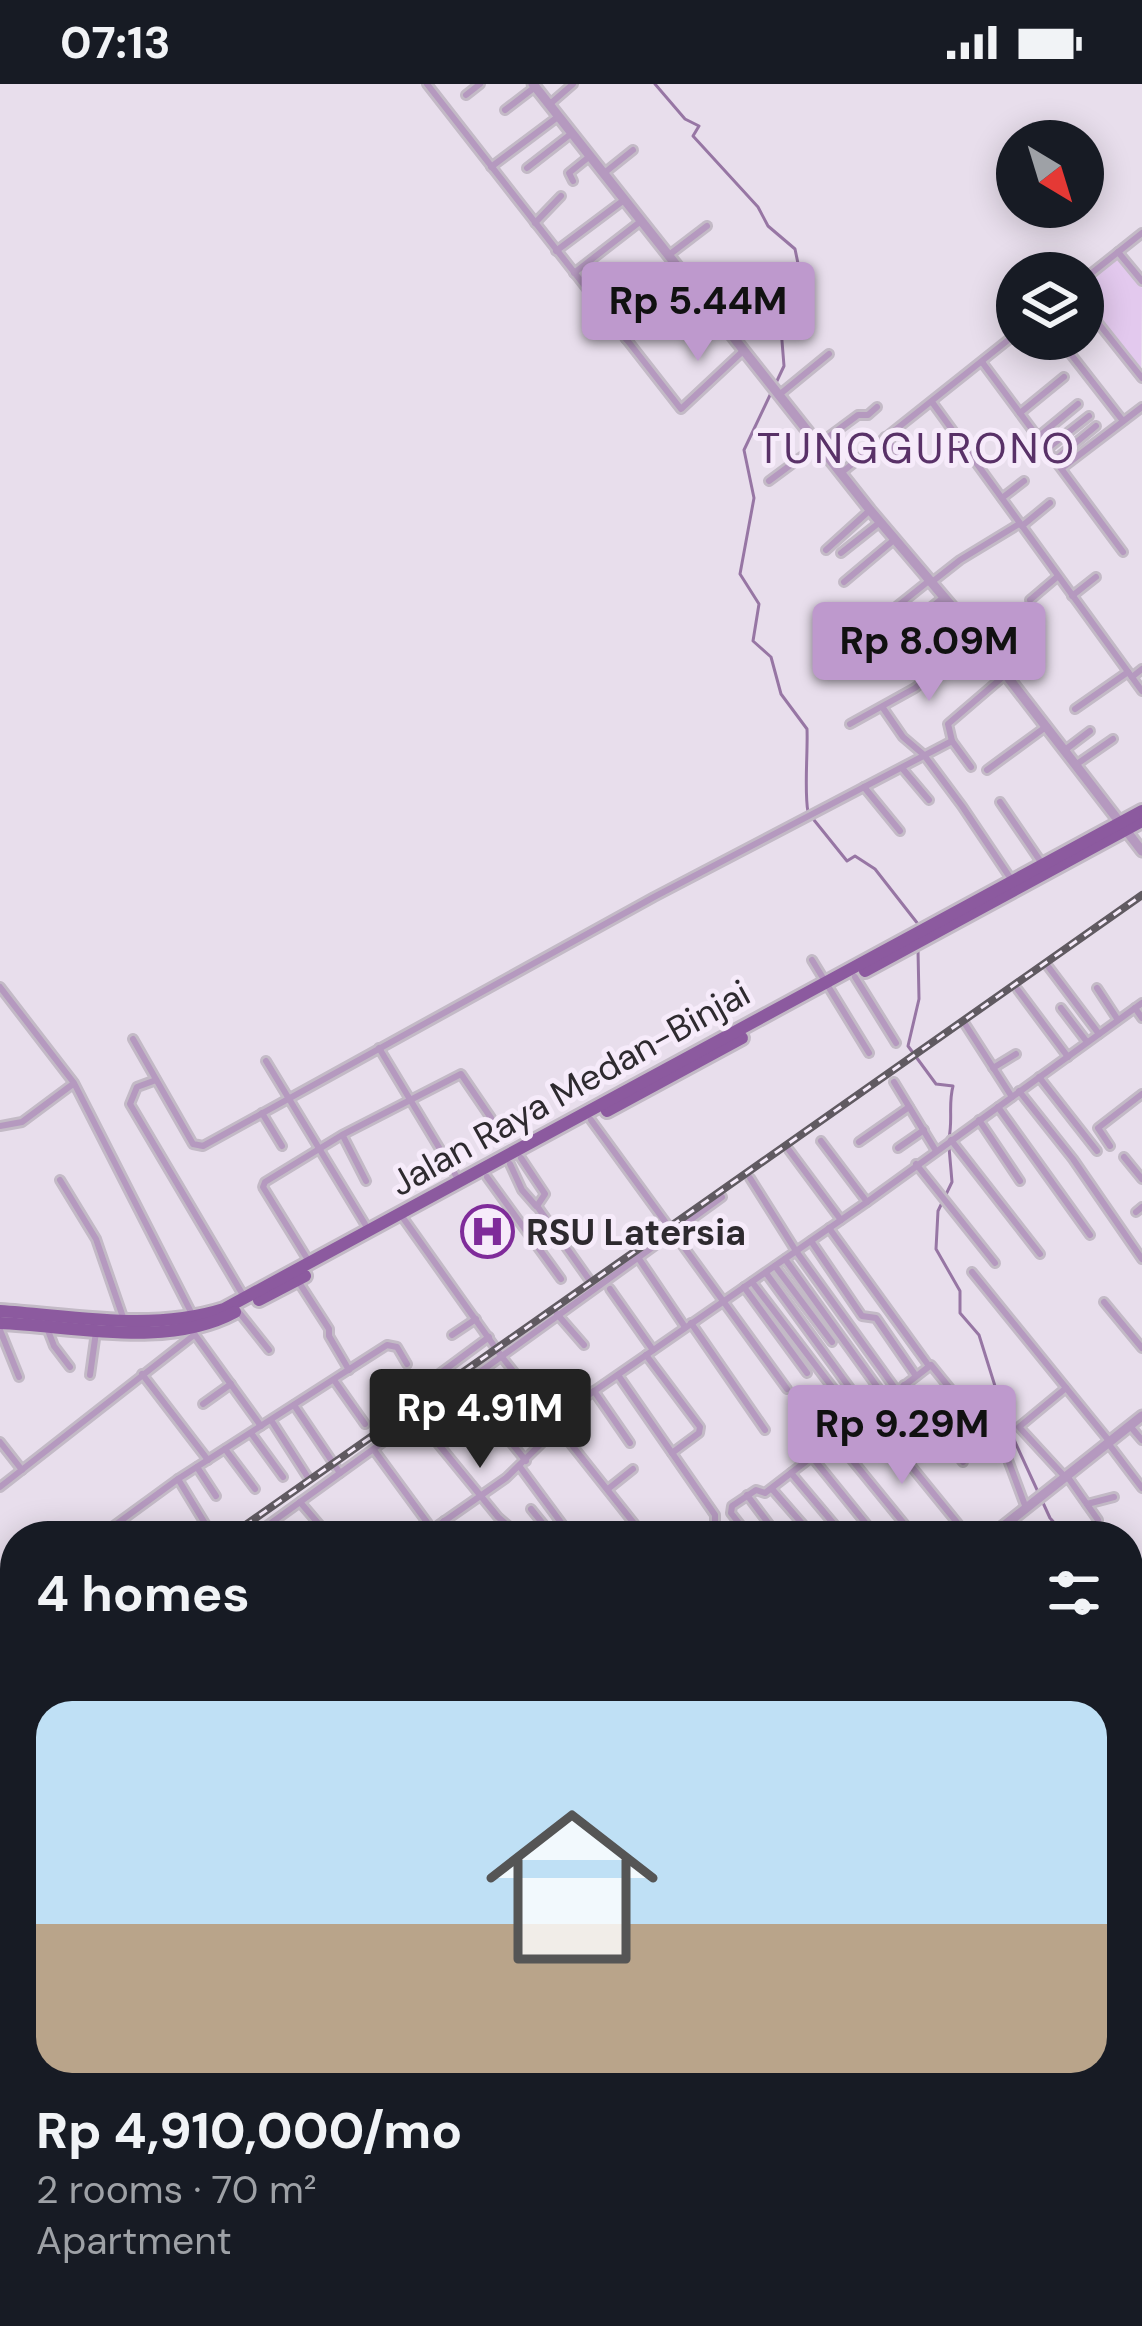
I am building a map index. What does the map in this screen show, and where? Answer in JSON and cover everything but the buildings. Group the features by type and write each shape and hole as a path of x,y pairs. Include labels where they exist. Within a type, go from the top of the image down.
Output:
{"main road":[{"name":"Jalan Raya Medan-Binjai","path":"0,1326 144,1331 193,1327 297,1280 460,1182 855,977 1124,826 1142,811"},
{"name":"Jalan Raya Medan-Binjai","path":"241,1305 370,1232 487,1177 591,1120 1013,881 1142,821"},
{"name":"Jalan Raya Medan-Binjai","path":"0,1312 193,1327"}],"street":[{"path":"427,84 681,409 743,351"},
{"path":"466,95 480,84"},
{"path":"550,104 573,84"},
{"path":"505,110 534,85 1142,850"},
{"path":"491,167 559,116"},
{"path":"527,168 572,133"},
{"path":"603,174 633,150"},
{"path":"573,181 569,173 590,156"},
{"path":"534,224 562,196"},
{"path":"556,251 624,200"},
{"path":"574,273 641,221"},
{"path":"669,255 707,226"},
{"path":"1104,263 1142,233"},
{"path":"1118,252 1142,281"},
{"path":"626,338 668,305"},
{"path":"1104,330 1142,378"},
{"path":"842,473 996,350"},
{"path":"777,393 829,354"},
{"path":"1075,360 1123,422"},
{"path":"982,362 1123,552"},
{"path":"1020,414 1064,377"},
{"path":"932,402 1142,690"},
{"path":"1038,437 1078,404"},
{"path":"769,481 858,415 868,415 877,407"},
{"path":"1062,468 1142,407"},
{"path":"1047,449 1089,416"},
{"path":"1055,460 1096,426"},
{"path":"885,437 903,460"},
{"path":"938,455 957,440"},
{"path":"1002,498 1024,481"},
{"path":"875,624 960,560 1050,503"},
{"path":"826,550 871,510"},
{"path":"841,553 880,522"},
{"path":"844,582 895,539"},
{"path":"1030,600 1057,577"},
{"path":"1072,596 1096,577"},
{"path":"878,651 944,596"},
{"path":"893,659 954,609"},
{"path":"915,666 966,623"},
{"path":"850,724 915,688 976,638"},
{"path":"971,767 952,741 948,724 1027,651"},
{"path":"1075,709 1142,669"},
{"path":"884,708 1013,881"},
{"path":"988,770 1047,726"},
{"path":"1065,750 1090,731"},
{"path":"1077,764 1113,739"},
{"path":"133,1040 197,1147 654,897 952,741"},
{"path":"902,768 928,800"},
{"path":"864,787 899,832"},
{"path":"1000,802 1043,866"},
{"path":"812,960 869,1053"},
{"path":"1047,965 1099,1034"},
{"path":"855,977 896,1043"},
{"path":"0,987 74,1083 193,1327 261,1426"},
{"path":"1097,988 1118,1020"},
{"path":"1018,990 1068,1057"},
{"path":"444,1521 523,1464 554,1424 594,1391 1138,1006 1142,1018"},
{"path":"1061,1008 1087,1042"},
{"path":"965,1024 993,1068 1073,1159 1142,1259"},
{"path":"379,1048 460,1182"},
{"path":"993,1068 1016,1054"},
{"path":"266,1061 370,1232"},
{"path":"311,1264 263,1186 342,1135 461,1074 490,1118"},
{"path":"1039,1077 1096,1151"},
{"path":"156,1080 137,1088 130,1104 269,1350"},
{"path":"894,1082 924,1130 945,1144 1040,1254"},
{"path":"0,1126 22,1122 74,1083"},
{"path":"1109,1146 1098,1127 1142,1094"},
{"path":"859,1142 909,1107"},
{"path":"998,1107 1090,1235"},
{"path":"261,1112 282,1146"},
{"path":"591,1120 787,1389"},
{"path":"979,1120 1020,1181"},
{"path":"898,1148 924,1130"},
{"path":"342,1135 366,1180"},
{"path":"821,1141 867,1202"},
{"path":"788,1150 841,1220"},
{"path":"1124,1157 1140,1173"},
{"path":"515,1161 545,1194 537,1207"},
{"path":"515,1161 522,1190 588,1278"},
{"path":"916,1164 995,1263"},
{"path":"487,1177 561,1279"},
{"path":"750,1178 796,1251 963,1462"},
{"path":"60,1180 96,1238 124,1320"},
{"path":"274,1521 502,1358 671,1229 722,1197"},
{"path":"403,1218 502,1358 632,1521"},
{"path":"829,1228 929,1366 1008,1460 1026,1508"},
{"path":"811,1240 862,1316 876,1318 916,1376"},
{"path":"637,1256 765,1430"},
{"path":"784,1259 886,1399"},
{"path":"775,1266 832,1342"},
{"path":"972,1272 1142,1488"},
{"path":"766,1273 868,1413 956,1521"},
{"path":"297,1280 329,1328 349,1370"},
{"path":"748,1285 806,1373"},
{"path":"748,1285 858,1421"},
{"path":"610,1289 700,1427 699,1433 672,1453"},
{"path":"1104,1302 1142,1348"},
{"path":"556,1314 584,1345"},
{"path":"452,1335 476,1319"},
{"path":"45,1325 53,1346 70,1367"},
{"path":"0,1326 19,1377"},
{"path":"0,1487 142,1374 193,1327"},
{"path":"89,1375 97,1328"},
{"path":"427,1383 489,1337"},
{"path":"126,1521 178,1479 392,1344 407,1364"},
{"path":"739,1521 731,1509 747,1495 756,1490 765,1493 929,1366"},
{"path":"142,1374 208,1460"},
{"path":"618,1375 715,1521"},
{"path":"334,1380 365,1424"},
{"path":"203,1404 231,1384"},
{"path":"1066,1388 1019,1427 1066,1476 1098,1520"},
{"path":"594,1391 630,1443"},
{"path":"294,1405 340,1474"},
{"path":"482,1405 561,1521"},
{"path":"1010,1521 1142,1416"},
{"path":"417,1418 502,1521"},
{"path":"271,1420 307,1476"},
{"path":"1130,1426 1142,1440"},
{"path":"250,1433 283,1478"},
{"path":"835,1439 902,1521"},
{"path":"0,1442 22,1470"},
{"path":"225,1449 255,1489"},
{"path":"374,1450 426,1521"},
{"path":"812,1457 864,1521"},
{"path":"197,1467 216,1496"},
{"path":"606,1490 633,1469"},
{"path":"791,1473 831,1521"},
{"path":"178,1479 204,1521"},
{"path":"772,1488 800,1521"},
{"path":"747,1495 767,1521"},
{"path":"1087,1504 1114,1497"},
{"path":"300,1502 316,1521"},
{"path":"531,1509 541,1521"}],"shaded area":[{"path":"1119,258 1142,288 1141,373 1104,325 1104,270"}],"waterway":[{"path":"655,84 685,119 699,126 693,136 758,207 768,226 795,249 801,278 780,316 784,366 775,385"},
{"path":"771,393 744,450 754,498 740,574 759,604 753,641 771,657 781,694 807,729 808,812"},
{"path":"814,820 847,861 855,856 875,869 918,924"},
{"path":"918,950 919,999 908,1046 936,1084 953,1086 949,1138"},
{"path":"949,1147 952,1182 938,1211 936,1249 960,1291 960,1313 979,1335 1005,1418"},
{"path":"1010,1431 1053,1521"}],"railway":[{"path":"251,1521 1142,895"}],"place":[{"name":"RSU Latersia","path":"487,1232"}],"district":[{"name":"TUNGGURONO","path":"917,448"}]}
